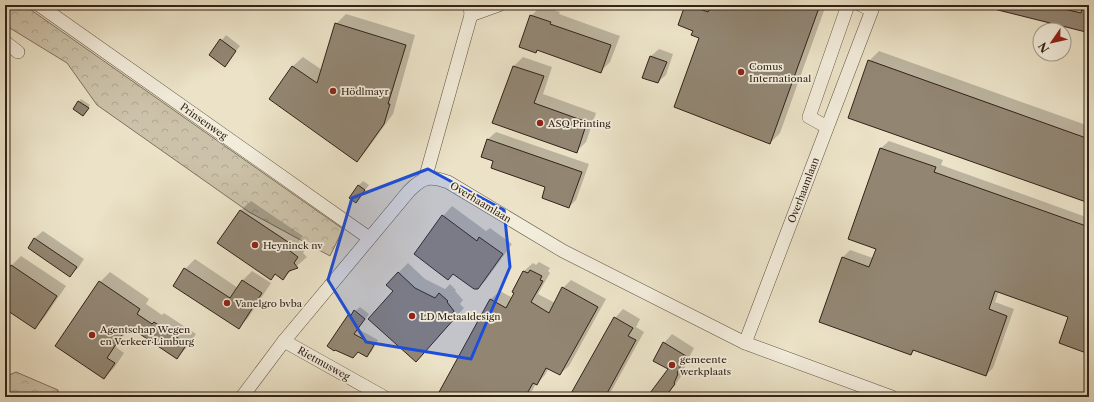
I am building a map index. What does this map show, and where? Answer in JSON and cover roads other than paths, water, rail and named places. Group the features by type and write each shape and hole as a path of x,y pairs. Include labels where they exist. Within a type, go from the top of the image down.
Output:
{"street":[{"name":"Prinsenweg","path":"39,5 369,238"},
{"path":"242,397 284,341 369,238 409,191 417,183 425,179 471,10 499,5"},
{"path":"827,127 809,117 848,5"},
{"name":"Overhaamlaan","path":"745,343 872,10 862,5"},
{"path":"5,42 18,52"},
{"name":"Overhaamlaan","path":"425,179 435,177 448,182 563,251 745,343 892,397"},
{"name":"Rietmusweg","path":"284,341 384,397"}],"place":[{"name":"Comus International","path":"741,72"},
{"name":"Hödlmayr","path":"333,91"},
{"name":"ASQ Printing","path":"540,123"},
{"name":"Heyninck nv","path":"255,245"},
{"name":"Vanelgro bvba","path":"227,303"},
{"name":"LD Metaaldesign","path":"412,316"},
{"name":"Agentschap Wegen en Verkeer Limburg","path":"92,335"},
{"name":"gemeente werkplaats","path":"672,365"}]}
